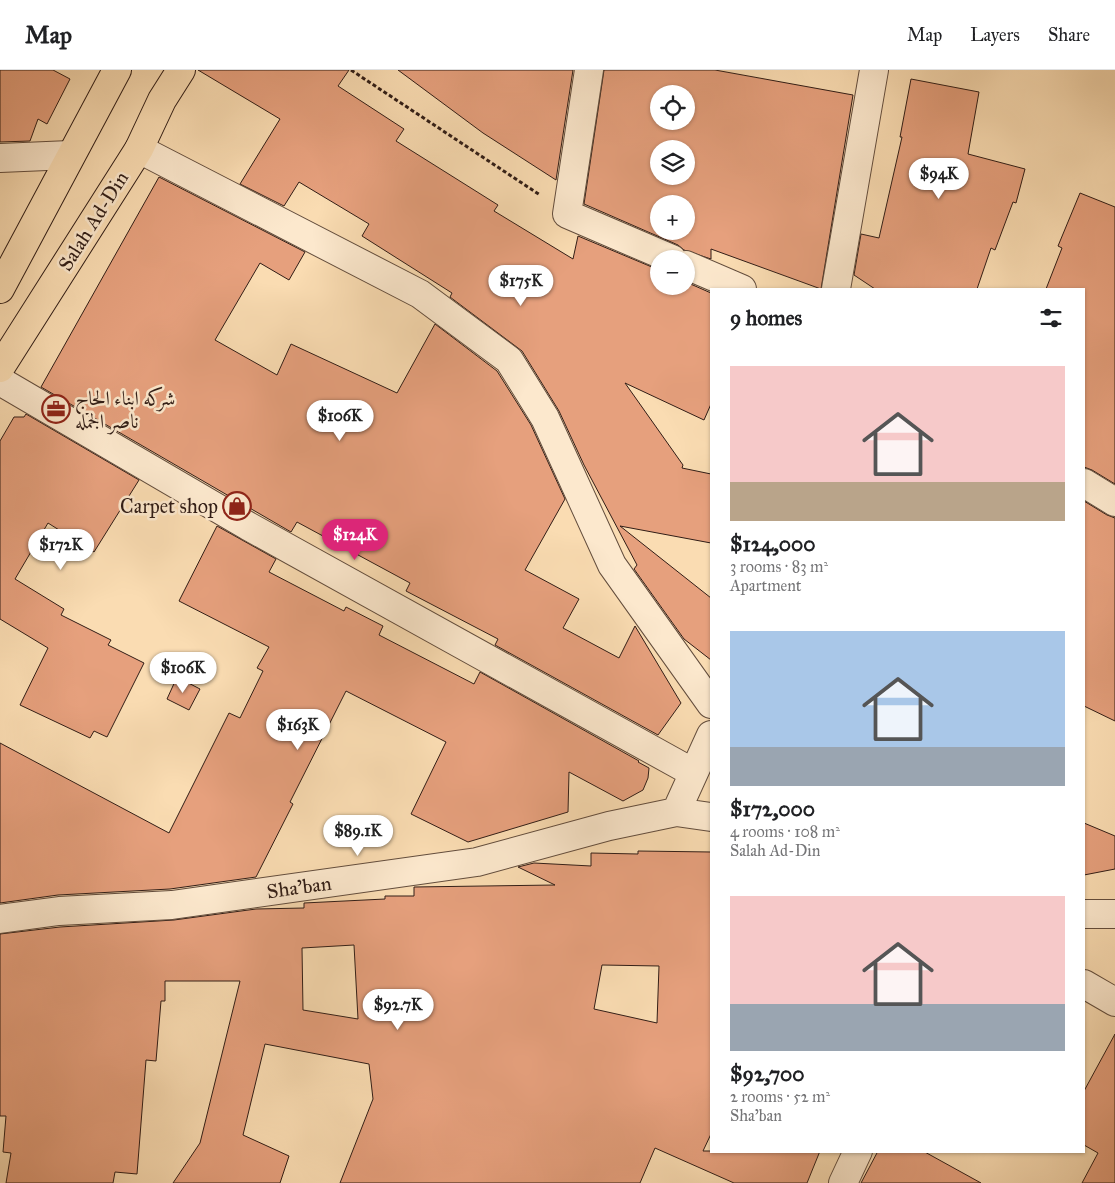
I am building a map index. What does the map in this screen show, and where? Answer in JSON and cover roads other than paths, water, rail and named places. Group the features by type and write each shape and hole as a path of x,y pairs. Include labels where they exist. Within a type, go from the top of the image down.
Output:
{"highway":[{"path":"0,289 117,70"},
{"name":"Salah Ad-Din","path":"0,368 139,150 162,100 181,70"}],"street":[{"path":"589,70 567,214 651,250"},
{"path":"836,288 874,70"},
{"path":"139,150 420,294 509,360 545,418 612,565 710,703"},
{"path":"0,158 70,156"},
{"path":"695,269 740,288"},
{"path":"0,381 248,526 692,772"},
{"path":"1085,484 1115,502"},
{"path":"676,812 692,772 710,737"},
{"name":"Sha'ban","path":"0,919 59,911 172,905 477,862 609,826 676,812 710,817"},
{"path":"1085,914 1115,914"},
{"path":"1085,985 1115,1002"},
{"path":"843,1183 857,1153"}],"place":[{"name":"شركه ابناء الحاج ناصر الجمله","path":"56,409"},
{"name":"Carpet shop","path":"237,506"}]}
